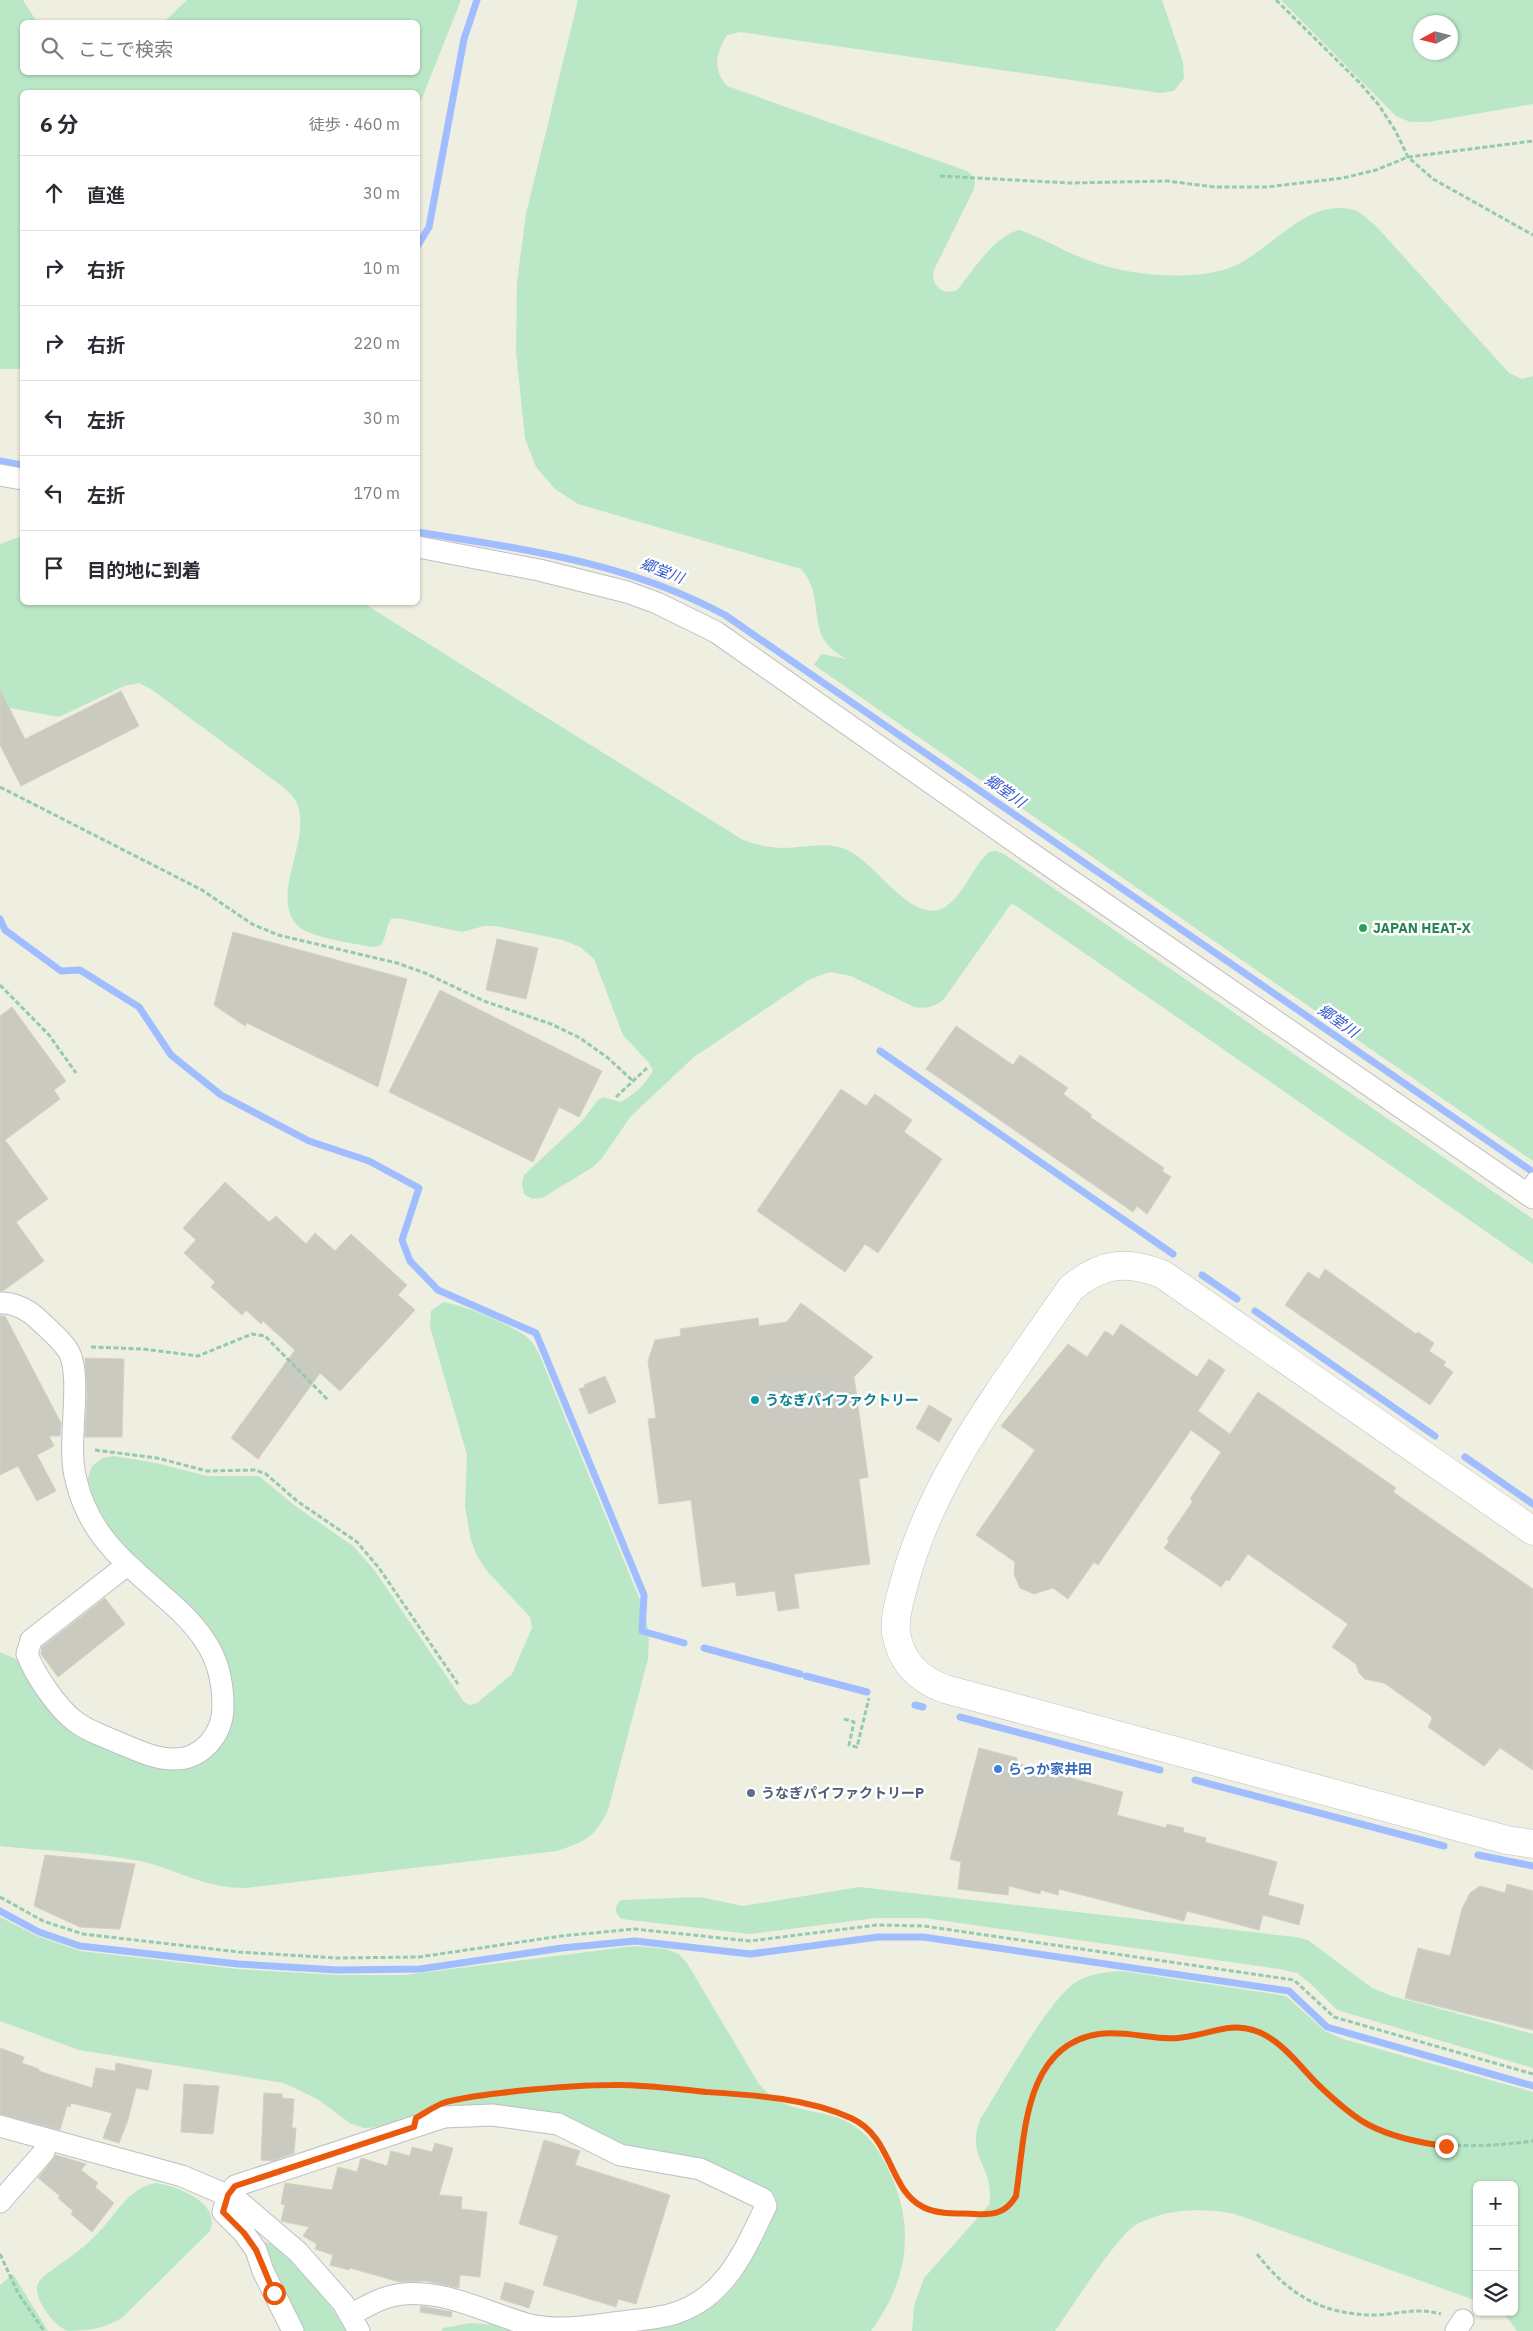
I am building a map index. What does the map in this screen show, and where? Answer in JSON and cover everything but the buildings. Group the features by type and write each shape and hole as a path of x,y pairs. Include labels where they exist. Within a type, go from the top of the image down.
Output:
{"street":[{"path":"0,475 20,479"},
{"path":"420,547 539,570 626,592 657,603 716,632 1028,851 1530,1188"},
{"path":"1533,1531 1162,1274 1144,1267 1124,1264 1104,1268 1086,1276 1071,1288 965,1444 924,1524 909,1566 898,1609 896,1631 901,1652 911,1669 926,1682 945,1689 1488,1835 1533,1844"},
{"path":"0,1303 19,1306 33,1315 60,1340 69,1353 74,1368 72,1449 75,1478 88,1514 108,1546 194,1626 214,1658 220,1675 223,1693 220,1726 212,1740 201,1751 187,1758 171,1760 155,1756 88,1730 63,1710 27,1654 31,1640 127,1565"},
{"path":"0,2126 182,2176 228,2195 236,2199 298,2252 343,2303 355,2323 380,2300 407,2294 444,2298 531,2325 553,2329 576,2328 670,2314 690,2307 723,2283 736,2267 766,2206 763,2199 700,2170 620,2155 558,2124 492,2115 444,2117 235,2186 228,2195 223,2212 244,2233 256,2250 263,2270 293,2331"},
{"path":"0,2202 44,2152 47,2140"}],"path":[{"path":"1276,0 1373,99 1394,130 1408,157 1433,179 1533,235"},
{"path":"940,176 1069,182 1167,181 1215,187 1267,187 1343,178 1376,170 1408,157 1533,141"},
{"path":"0,787 202,890 252,924 278,934 397,963 425,973 484,1001 551,1024 580,1038 608,1058 633,1081"},
{"path":"0,985 49,1035 76,1073"},
{"path":"616,1097 647,1068"},
{"path":"69,1353 92,1347 143,1349 198,1356 252,1334 265,1336 275,1344 328,1400"},
{"path":"72,1449 136,1454 207,1471 255,1470 266,1474 297,1501 357,1542 379,1568 458,1684"},
{"path":"844,1719 854,1722 849,1745 857,1747 869,1698"},
{"path":"0,1896 44,1921 83,1934 239,1952 338,1958 419,1957 561,1936 628,1929 750,1942 877,1925 924,1926 1294,1980 1334,2016 1533,2074"},
{"path":"500,2093 613,2085 771,2096 833,2111 853,2119 871,2132 884,2149 901,2185 910,2198 924,2208 939,2212 990,2215 1001,2212 1010,2206 1016,2196 1031,2099 1037,2080 1048,2063 1062,2050 1079,2040 1098,2034 1118,2033 1178,2038 1233,2026 1252,2029 1270,2038 1327,2094 1369,2125 1426,2143 1446,2146 1466,2147 1533,2141"},
{"path":"0,2254 18,2293 44,2331"},
{"path":"1257,2254 1274,2276 1298,2296 1336,2311 1376,2315 1424,2309 1460,2326"}],"green space":[{"path":"0,0 23,0 36,20 20,20 20,75 420,75 420,20 166,20 187,0 461,0 420,103 420,90 20,90 20,369 0,369"},
{"path":"578,0 1162,0 1183,62 1184,78 1174,91 1160,93 740,32 727,35 720,48 717,61 719,73 727,86 967,171 974,178 974,189 933,272 934,282 943,291 952,292 957,290 992,247 1009,234 1019,230 1100,265 1153,275 1190,275 1223,270 1239,263 1255,254 1286,230 1318,212 1336,208 1354,210 1375,225 1509,373 1522,379 1533,376 1533,1161 814,665 821,654 847,659 833,650 824,640 817,617 814,593 801,569 578,504 555,489 536,467 525,438 516,352 517,282 526,214"},
{"path":"1281,0 1533,0 1533,104 1428,122 1410,122 1396,116"},
{"path":"20,537 20,605 366,605 743,840 758,845 774,847 791,848 821,845 842,848 866,863 904,899 917,907 930,911 943,908 957,897 977,866 989,852 996,851 1004,854 1533,1219 1533,1264 1011,904 944,999 937,1004 923,1008 914,1007 851,976 830,972 810,979 694,1057 631,1116 602,1158 593,1167 542,1198 532,1199 524,1194 522,1184 524,1175 582,1121 598,1100 603,1097 620,1102 625,1100 644,1084 653,1070 649,1063 623,1035 594,959 580,947 563,940 496,926 484,926 462,932 397,918 391,919 380,946 371,947 321,937 303,930 297,925 289,912 289,880 300,828 300,812 294,798 283,787 151,689 139,683 124,686 59,717 10,708 0,710 0,544"},
{"path":"443,1302 475,1311 500,1322 521,1333 533,1344 539,1354 645,1612 649,1636 648,1659 608,1810 598,1827 582,1841 557,1851 246,1888 216,1885 154,1865 123,1858 0,1846 0,1652 16,1659 22,1665 69,1728 206,1758 228,1673 115,1540 89,1494 88,1478 92,1466 102,1458 114,1456 156,1463 207,1476 259,1476 294,1505 353,1546 375,1571 464,1702 470,1705 477,1703 512,1674 532,1628 530,1617 487,1571 477,1556 471,1540 465,1506 467,1455 430,1327 431,1311"},
{"path":"859,1887 1308,1940 1372,1988 1392,1996 1533,2034 1533,2068 1337,2010 1297,1973 1279,1969 925,1918 876,1918 750,1934 622,1919 617,1915 616,1910 621,1900 700,1897 743,1906"},
{"path":"0,1917 37,1936 80,1951 237,1969 337,1975 404,1975 635,1946 666,1949 679,1954 687,1963 759,2084 771,2096 801,2109 842,2119 864,2133 878,2151 889,2171 903,2213 904,2253 893,2293 884,2312 871,2331 633,2331 693,2317 705,2312 725,2296 749,2264 771,2220 776,2198 769,2190 719,2166 624,2145 561,2114 493,2105 442,2107 379,2127 364,2128 351,2124 319,2100 284,2083 79,2050 0,2021"},
{"path":"1122,1971 1286,1996 1325,2031 1343,2039 1533,2092 1533,2331 1517,2331 1506,2316 1518,2316 1518,2181 1473,2181 1473,2300 1235,2214 1198,2210 1172,2212 1137,2224 1118,2242 1055,2331 912,2331 914,2306 924,2278 989,2205 990,2191 988,2180 976,2143 981,2118 1013,2065 1054,2004 1078,1981 1105,1972"},
{"path":"156,2183 186,2192 204,2204 212,2221 210,2231 123,2317 97,2328 68,2331 63,2329 52,2320 43,2307 37,2289 39,2282 44,2276 90,2241 137,2191"},
{"path":"264,2242 273,2245 296,2265 322,2295 347,2331 298,2331 262,2246"},
{"path":"13,2274 48,2331 0,2331 0,2285"},
{"path":"471,2323 497,2325 515,2331 441,2331 443,2328"}],"waterway":[{"path":"420,242 429,227 464,39 477,0"},
{"name":"郷堂川","path":"0,461 20,465"},
{"name":"郷堂川","path":"420,532 537,552 614,570 651,582 725,615 1533,1172"},
{"path":"0,919 5,930 61,971 80,970 139,1007 171,1055 221,1095 309,1141 369,1161 419,1188 402,1240 410,1261 438,1290 536,1333 644,1595 642,1631 684,1643"},
{"path":"880,1051 1173,1254"},
{"path":"1202,1275 1237,1299"},
{"path":"1255,1311 1435,1436"},
{"path":"1465,1457 1533,1504"},
{"path":"704,1648 800,1674"},
{"path":"806,1676 867,1692"},
{"path":"915,1705 923,1707"},
{"path":"960,1717 1160,1770"},
{"path":"1195,1780 1444,1846"},
{"path":"1478,1855 1533,1866"},
{"path":"0,1911 39,1932 80,1946 238,1964 337,1970 420,1969 562,1948 635,1941 750,1954 878,1937 923,1937 1289,1991 1327,2027 1533,2086"}],"place":[{"name":"JAPAN HEAT-X","path":"1363,928"},
{"name":"うなぎパイファクトリー","path":"755,1400"},
{"name":"らっか家井田","path":"998,1769"},
{"name":"うなぎパイファクトリーP","path":"751,1793"}],"route":[{"path":"274,2293 256,2250 244,2233 223,2212 228,2195 235,2186 414,2127 416,2118 444,2102 500,2093 613,2085 771,2096 833,2111 853,2119 871,2132 884,2149 901,2185 910,2198 924,2208 939,2212 990,2215 1001,2212 1010,2206 1016,2196 1031,2099 1037,2080 1048,2063 1062,2050 1079,2040 1098,2034 1118,2033 1178,2038 1233,2026 1252,2029 1270,2038 1327,2094 1369,2125 1406,2138 1446,2146"}]}
